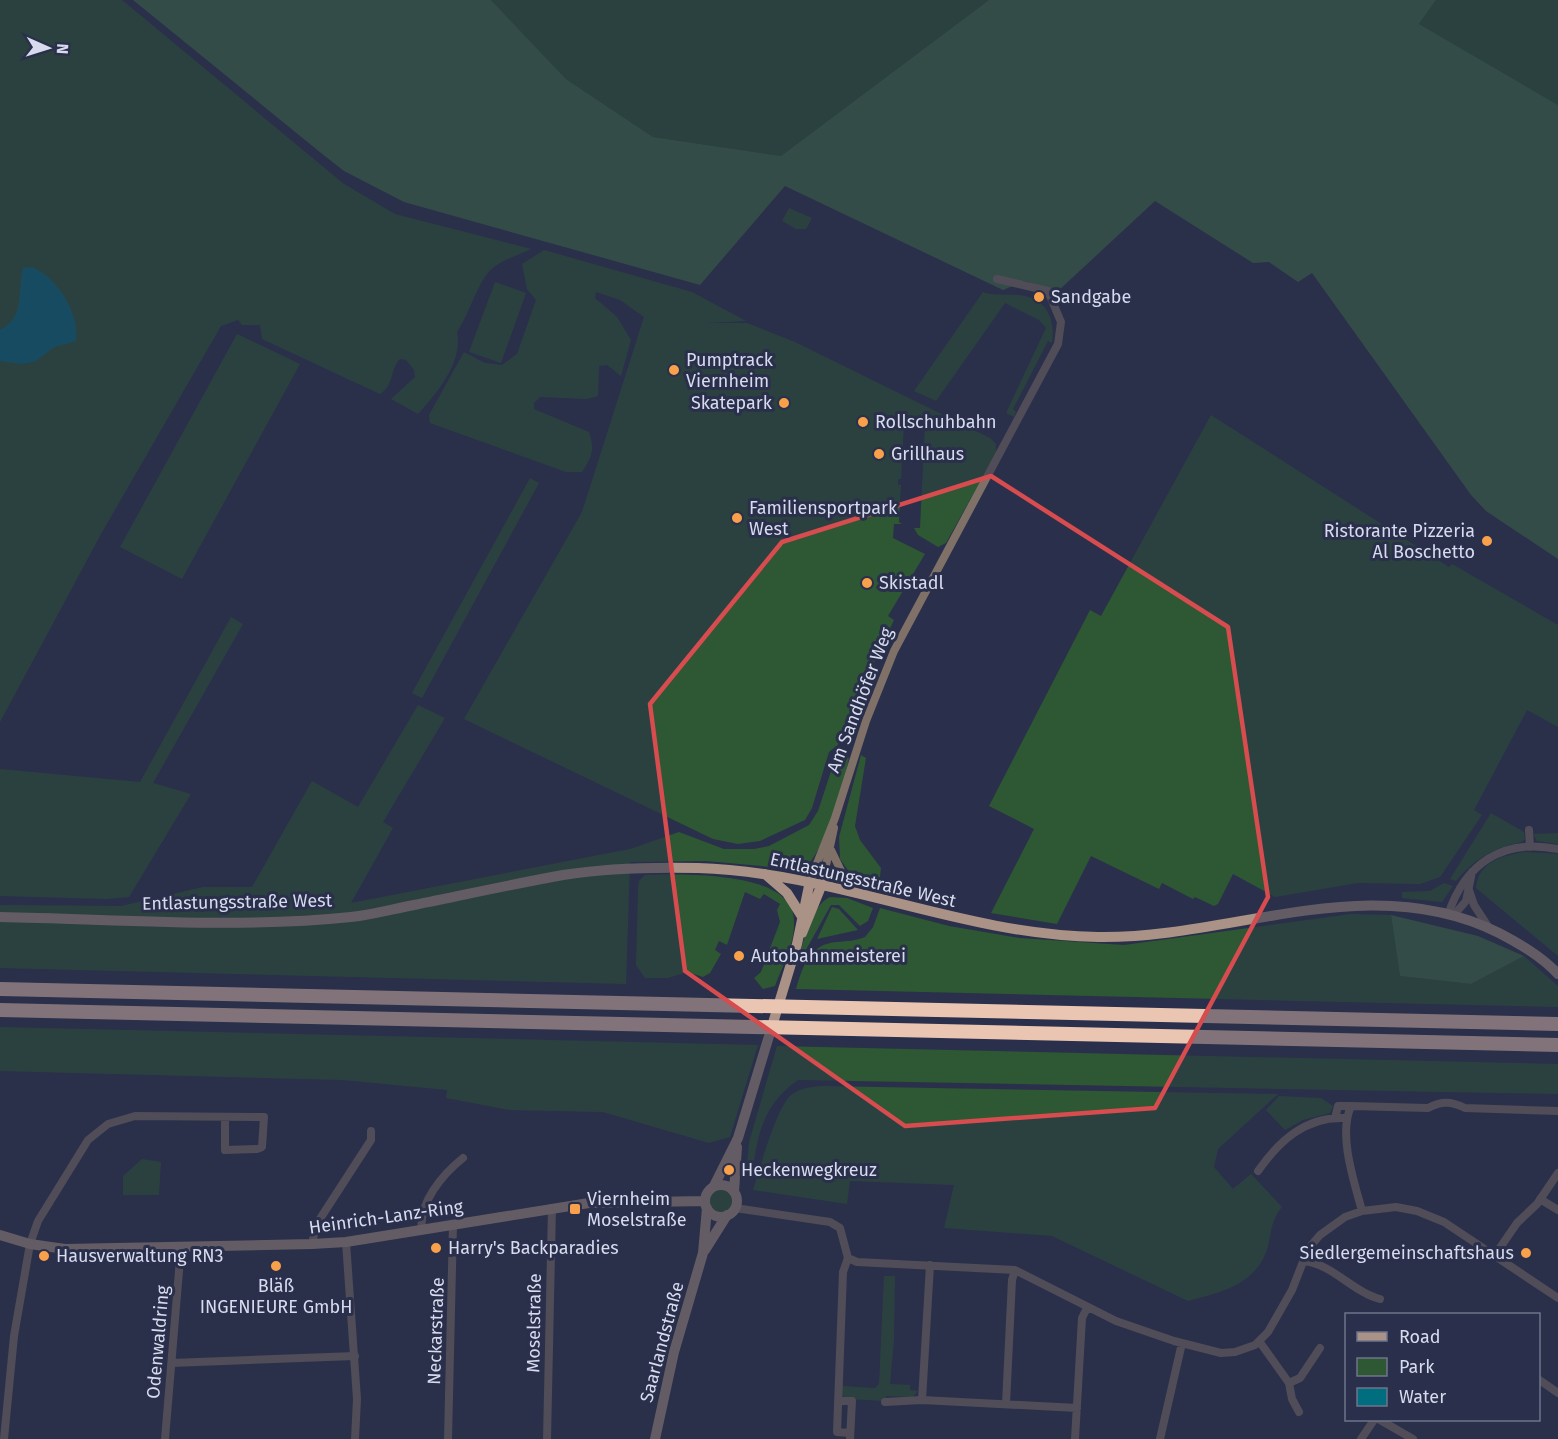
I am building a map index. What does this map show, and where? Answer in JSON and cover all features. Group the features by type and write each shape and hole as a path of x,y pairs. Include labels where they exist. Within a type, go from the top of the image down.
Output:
{"highway":[{"path":"0,989 1558,1024"},
{"path":"0,1010 1558,1045"}],"street":[{"name":"Am Sandhöfer Weg","path":"797,944 801,915 810,881 836,818 869,712 903,631 1058,344 1061,322 1048,291 997,279"},
{"name":"Am Sandhöfer Weg","path":"738,1138 797,944 822,884 836,818"},
{"path":"1529,830 1530,846"},
{"path":"1450,915 1460,886 1473,870 1498,853 1530,846 1558,849"},
{"path":"831,849 842,873 856,893"},
{"name":"Entlastungsstraße West","path":"0,916 280,922 356,917 567,875 635,868 698,868 810,881 991,926 1058,935 1098,937 1186,931 1291,912 1355,904 1394,904 1450,915 1489,928 1522,945 1558,974"},
{"path":"1450,915 1463,906 1473,870"},
{"path":"765,874 787,893 801,915"},
{"path":"1469,889 1474,905 1489,928"},
{"path":"1335,1118 1338,1106 1428,1108 1439,1102 1455,1103 1465,1108 1558,1111"},
{"path":"1351,1106 1345,1118 1349,1162 1362,1211"},
{"path":"4,1439 17,1314 30,1244 39,1221 88,1140 108,1124 135,1116 264,1117 262,1147 225,1150 225,1117"},
{"path":"1258,1172 1273,1150 1290,1134 1306,1125 1345,1118"},
{"path":"312,1244 316,1225 371,1140 371,1131"},
{"path":"738,1138 714,1186 708,1192 706,1204 716,1215 731,1211 830,1222 840,1228 848,1258 843,1272 838,1401 837,1432 850,1436 852,1401 838,1401"},
{"path":"731,1211 738,1138"},
{"path":"422,1230 420,1219 423,1210 447,1171 463,1158"},
{"path":"1495,1255 1517,1222 1540,1199 1558,1173"},
{"path":"714,1186 725,1185 734,1192"},
{"path":"1540,1199 1558,1210"},
{"name":"Heinrich-Lanz-Ring","path":"0,1235 30,1244 65,1249 312,1244 346,1242 594,1203 706,1204"},
{"name":"Saarlandstraße","path":"655,1439 674,1352 704,1253 706,1204"},
{"path":"848,1258 857,1262 1015,1270 1116,1322 1221,1353 1247,1349 1268,1332 1292,1290 1308,1250 1320,1235 1345,1218 1362,1211 1396,1207 1416,1210 1444,1222 1558,1298"},
{"name":"Moselstraße","path":"547,1439 552,1208"},
{"name":"Saarlandstraße","path":"704,1253 731,1211"},
{"name":"Neckarstraße","path":"448,1439 453,1225"},
{"path":"346,1242 355,1356 355,1439"},
{"name":"Odenwaldring","path":"165,1439 181,1247"},
{"path":"1304,1261 1315,1262 1366,1295 1380,1299"},
{"path":"922,1400 930,1265"},
{"path":"1006,1404 1012,1280 1015,1270"},
{"path":"1076,1439 1082,1318 1087,1308"},
{"path":"1259,1341 1289,1383 1292,1399 1299,1412"},
{"path":"1160,1439 1182,1343"},
{"path":"1289,1383 1300,1378 1320,1348"},
{"path":"172,1362 355,1356"},
{"path":"1540,1380 1558,1394"},
{"path":"885,1402 922,1400 1077,1408"},
{"path":"1361,1439 1373,1421"},
{"path":"1383,1421 1413,1439"}],"highlighted area":[{"path":"991,476 1228,627 1268,897 1155,1108 905,1126 685,971 650,704 782,542"}],"green space":[{"path":"0,0 122,0 344,184 395,214 531,249 502,262 487,274 457,332 458,343 453,365 441,386 418,414 391,399 415,377 414,370 406,360 400,359 394,368 388,386 380,394 262,339 260,325 242,325 238,320 221,326 101,534 0,722"},
{"path":"491,0 989,0 781,156 653,137 566,79"},
{"path":"1436,0 1558,0 1558,105 1419,24"},
{"path":"789,208 812,218 806,229 796,229 782,221"},
{"name":"Familiensportpark West","path":"544,250 692,292 746,321 706,323 747,323 795,342 990,438 996,444 996,453 946,543 938,547 918,535 914,528 920,528 925,425 909,422 904,424 901,479 898,479 898,485 901,485 899,522 902,524 894,524 893,538 925,554 888,616 894,620 870,672 874,674 851,734 829,752 812,808 805,820 760,841 738,844 713,839 464,719 582,512 644,317 620,300 596,292 595,298 617,317 631,340 621,376 607,365 599,366 598,396 587,399 540,397 534,403 534,409 589,432 592,453 582,472 566,472 430,423 429,415 464,352 485,363 502,365 517,354 536,300 527,289 522,264"},
{"path":"495,282 526,293 501,363 469,352"},
{"path":"983,292 1026,296 1034,299 1046,309 1052,324 1052,343 1048,341 1013,409 1016,412 1014,417 1006,413 1046,328 1039,320 1005,303 936,401 914,391"},
{"path":"237,334 300,364 182,579 120,547"},
{"path":"1211,415 1449,567 1452,564 1558,625 1558,727 1527,710 1474,810 1482,815 1440,877 1420,884 1358,883 1275,897 1233,874 1218,904 1214,906 1195,897 1193,899 1162,883 1159,889 1091,856 1057,924 991,913 1034,829 989,806 1090,610 1101,616"},
{"path":"530,478 539,483 422,698 412,693"},
{"path":"231,617 243,624 153,783 191,794 129,897 107,899 0,896 0,769 140,782"},
{"path":"418,705 445,718 383,822 393,828 351,903 630,849 679,832 724,849 754,849 769,846 809,825 818,811 835,759 843,753 849,758 843,785 827,832 813,859 805,868 706,861 630,862 626,984 0,968 0,905 121,906 203,887 252,887 312,781 358,807"},
{"path":"861,755 866,758 855,826 860,840 881,868 879,886 852,876 840,859 839,837"},
{"path":"1491,813 1524,832 1525,839 1493,851 1470,866 1456,881 1450,879"},
{"path":"1558,833 1558,844 1537,841 1533,834"},
{"path":"1526,852 1558,854 1558,956 1476,888 1481,872 1493,861"},
{"path":"645,875 703,875 726,878 768,888 783,897 792,910 794,929 790,949 775,986 763,989 754,978 761,972 780,922 777,910 780,904 764,894 760,899 745,892 727,945 719,941 715,950 721,954 710,973 703,977 687,972 668,978 645,978 636,965 638,889 639,881"},
{"path":"1444,883 1453,886 1442,902 1402,898 1402,892 1430,891"},
{"path":"830,897 847,898 873,908 868,921 860,926 839,905 831,905 797,966 812,918 823,902"},
{"path":"832,907 839,909 858,930 817,939"},
{"path":"880,908 949,926 1020,938 1124,945 1351,914 1391,915 1400,976 1471,984 1524,956 1558,986 1558,1007 796,989 801,972 814,952 827,944 865,937 873,927"},
{"path":"0,1027 758,1045 730,1137 709,1143 603,1112 509,1110 446,1098 447,1090 343,1080 0,1071"},
{"path":"777,1046 1558,1064 1558,1094 798,1080 776,1100 763,1122 752,1177 746,1177 749,1142"},
{"path":"822,1086 1278,1094 1218,1149 1214,1167 1233,1189 1251,1174 1282,1207 1274,1220 1266,1252 1257,1269 1231,1288 1188,1301 1052,1236 944,1228 954,1185 850,1181 847,1204 753,1190 774,1125 785,1102 798,1091"},
{"path":"1279,1096 1321,1098 1333,1106 1330,1113 1303,1120 1285,1130 1266,1110"},
{"path":"142,1159 161,1162 159,1195 123,1195 123,1176"},
{"path":"721,1190 731,1197 732,1201 725,1211 721,1212 711,1205 710,1201 717,1191"},
{"path":"884,1276 895,1276 894,1339 890,1384 910,1385 910,1390 918,1391 913,1397 886,1396 886,1401 847,1399 842,1395 842,1386 875,1388 879,1384"}],"shaded area":[{"path":"133,0 491,0 566,79 653,137 781,156 989,0 1436,0 1419,24 1558,105 1558,559 1486,511 1471,495 1312,273 1298,282 1269,262 1253,263 1155,201 1058,291 1025,281 1003,290 785,186 700,285 404,202 344,171"},
{"path":"1391,915 1478,936 1524,956 1471,984 1400,976"}],"water":[{"path":"32,267 50,279 65,298 74,319 76,341 54,347 36,361 22,364 0,361 0,330 8,325 17,311 23,268"}],"place":[{"name":"Sandgabe","path":"1039,297"},
{"name":"Pumptrack Viernheim","path":"674,370"},
{"name":"Skatepark","path":"784,403"},
{"name":"Rollschuhbahn","path":"863,422"},
{"name":"Grillhaus","path":"879,454"},
{"name":"Familiensportpark West","path":"737,518"},
{"name":"Ristorante Pizzeria Al Boschetto","path":"1487,541"},
{"name":"Skistadl","path":"867,583"},
{"name":"Autobahnmeisterei","path":"739,956"},
{"name":"Heckenwegkreuz","path":"729,1170"},
{"name":"Viernheim Moselstraße","path":"575,1209"},
{"name":"Harry's Backparadies","path":"436,1248"},
{"name":"Siedlergemeinschaftshaus","path":"1526,1253"},
{"name":"Hausverwaltung RN3","path":"44,1256"},
{"name":"Bläß INGENIEURE GmbH","path":"276,1266"}]}
